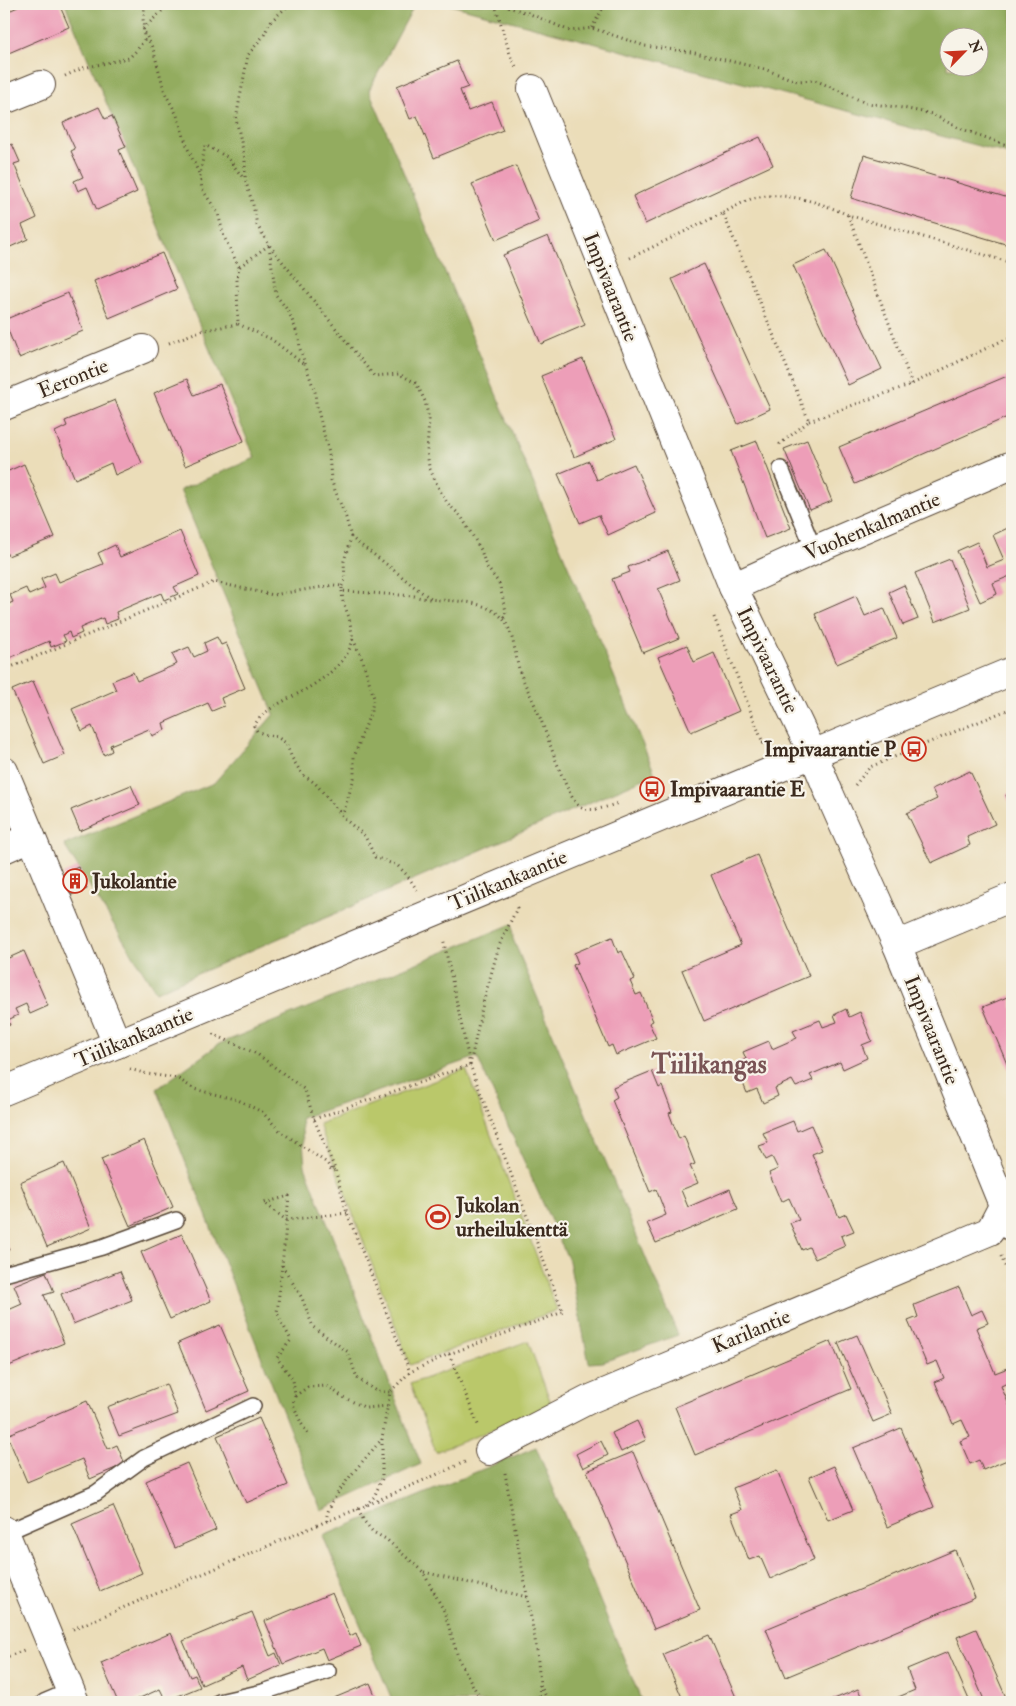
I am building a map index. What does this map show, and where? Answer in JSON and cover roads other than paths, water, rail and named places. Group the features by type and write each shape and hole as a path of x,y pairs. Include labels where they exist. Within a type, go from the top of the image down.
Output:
{"street":[{"path":"4,100 40,84"},
{"name":"Impivaarantie","path":"532,89 732,588 813,754 897,945 1008,1217"},
{"name":"Eerontie","path":"4,406 143,349"},
{"name":"Vuohenkalmantie","path":"732,588 814,550 1012,465"},
{"name":"Tiilikankaantie","path":"4,1091 122,1056 437,922 813,754 1012,671"},
{"path":"4,771 122,1056"},
{"path":"4,849 31,837"},
{"path":"897,945 1012,897"},
{"name":"Karilantie","path":"489,1451 588,1400 990,1231 1008,1217"},
{"path":"4,1532 72,1697"}],"lane":[{"path":"781,469 814,550"},
{"path":"4,1274 102,1247 176,1220"},
{"path":"4,1532 96,1493 144,1458 253,1406"},
{"path":"219,1702 263,1692 328,1671"},
{"path":"44,1702 72,1697"}],"place":[{"name":"Impivaarantie P","path":"914,749"},
{"name":"Impivaarantie E","path":"652,789"},
{"name":"Jukolantie","path":"75,881"},
{"name":"Jukolan urheilukenttä","path":"438,1217"}],"district":[{"name":"Tiilikangas","path":"709,1064"}]}
